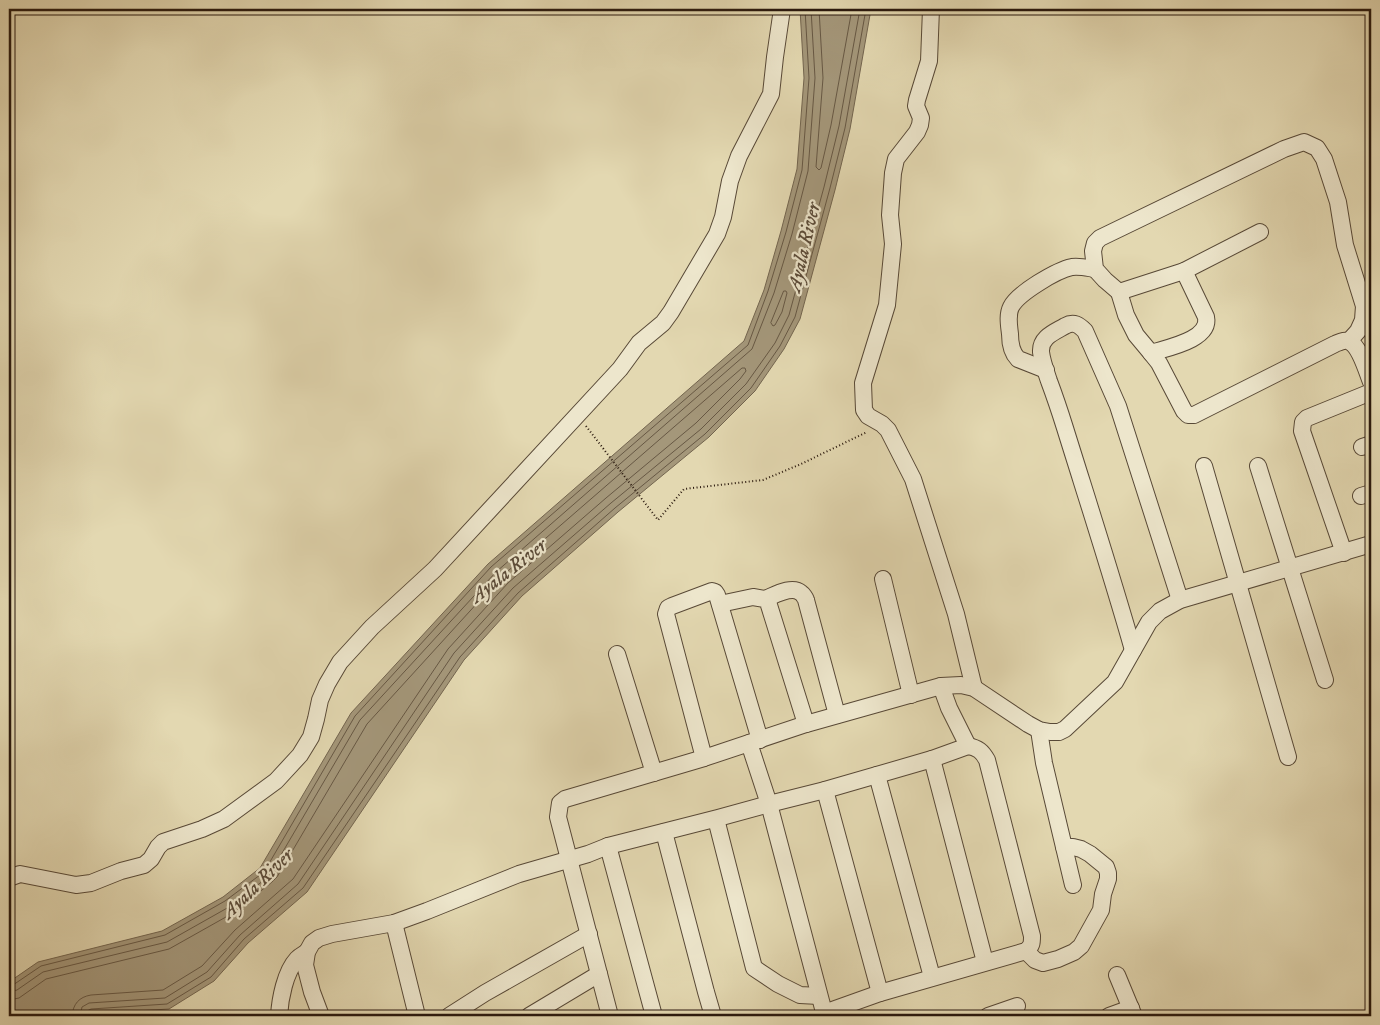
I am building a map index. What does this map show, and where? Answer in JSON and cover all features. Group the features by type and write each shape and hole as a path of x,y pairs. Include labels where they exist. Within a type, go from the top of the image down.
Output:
{"street":[{"path":"9,878 20,874 76,885 91,883 144,865 151,859 163,842 202,829 224,819 276,781 300,755 311,737 320,700 340,662 372,627 435,569 620,369 639,343 663,323 671,312 716,234 723,217 730,181 739,156 771,94 782,9"},
{"path":"931,9 929,61 916,106 920,125 917,132 896,159 893,173 890,215 893,244 887,305 863,383 864,410 868,416 888,430 913,479 956,614 974,688"},
{"path":"1350,341 1358,331 1363,320 1364,306 1345,245 1338,202 1324,159 1318,148 1304,142 1284,149 1100,238 1095,243 1093,251 1096,269 1119,292 1126,316 1136,335 1158,363 1188,415 1194,415 1344,341 1350,341 1356,346 1371,382"},
{"path":"1119,292 1184,271 1260,232"},
{"path":"1046,370 1015,356 1010,340 1008,318 1012,305 1020,296 1062,270 1074,267 1096,269"},
{"path":"1151,353 1182,344 1199,334 1206,326 1206,317 1184,271"},
{"path":"1133,650 1041,352 1045,338 1069,324 1075,323 1085,331 1118,406 1180,600"},
{"path":"1344,553 1302,431 1303,422 1307,418 1371,392"},
{"path":"1204,466 1288,757"},
{"path":"1258,466 1325,680"},
{"path":"610,1016 558,816 560,804 569,797 704,758 836,715 941,686 961,685 974,688 1039,730 1059,732 1066,729 1116,682 1149,622 1160,611 1180,600 1371,544"},
{"path":"883,580 911,695"},
{"path":"720,604 753,597 765,599 779,593 795,590 802,593 806,600 836,715"},
{"path":"321,1016 305,965 307,952 312,943 319,938 394,923 519,874 588,854 608,846 716,819 769,804 825,790 932,760 968,746 977,748 987,760 1032,936 1030,947 1026,951 880,993 824,1015 769,804 720,604 717,593 712,591 668,608 666,614 704,758"},
{"path":"765,599 768,602 806,724"},
{"path":"617,654 654,772"},
{"path":"941,686 949,708 968,746"},
{"path":"1039,730 1044,763 1073,885"},
{"path":"932,760 985,962"},
{"path":"877,775 932,977"},
{"path":"825,790 880,993"},
{"path":"716,819 754,968 778,984 800,995 819,996"},
{"path":"664,832 713,1016"},
{"path":"608,846 654,1016"},
{"path":"1026,951 1035,960 1042,963 1058,960 1074,952 1081,946 1101,910 1103,894 1108,879 1106,867 1090,854 1080,849 1064,847"},
{"path":"394,923 417,1016"},
{"path":"449,1016 485,993 589,934"},
{"path":"279,1016 288,973 297,959 307,952"},
{"path":"529,1016 599,974"},
{"path":"1110,1016 1133,1012 1117,975"},
{"path":"988,1016 1017,1006"}],"path":[{"path":"576,415 658,520 684,489 763,480 801,464 882,424"}],"water":[{"name":"Ayala River","path":"800,9 871,9 850,129 800,319 784,349 755,391 709,437 618,512 522,596 464,660 307,892 248,943 214,981 169,1009 54,1016 9,1016 9,982 38,962 162,931 223,897 260,868 351,713 488,564 744,341 764,290 797,169 804,78"}]}
